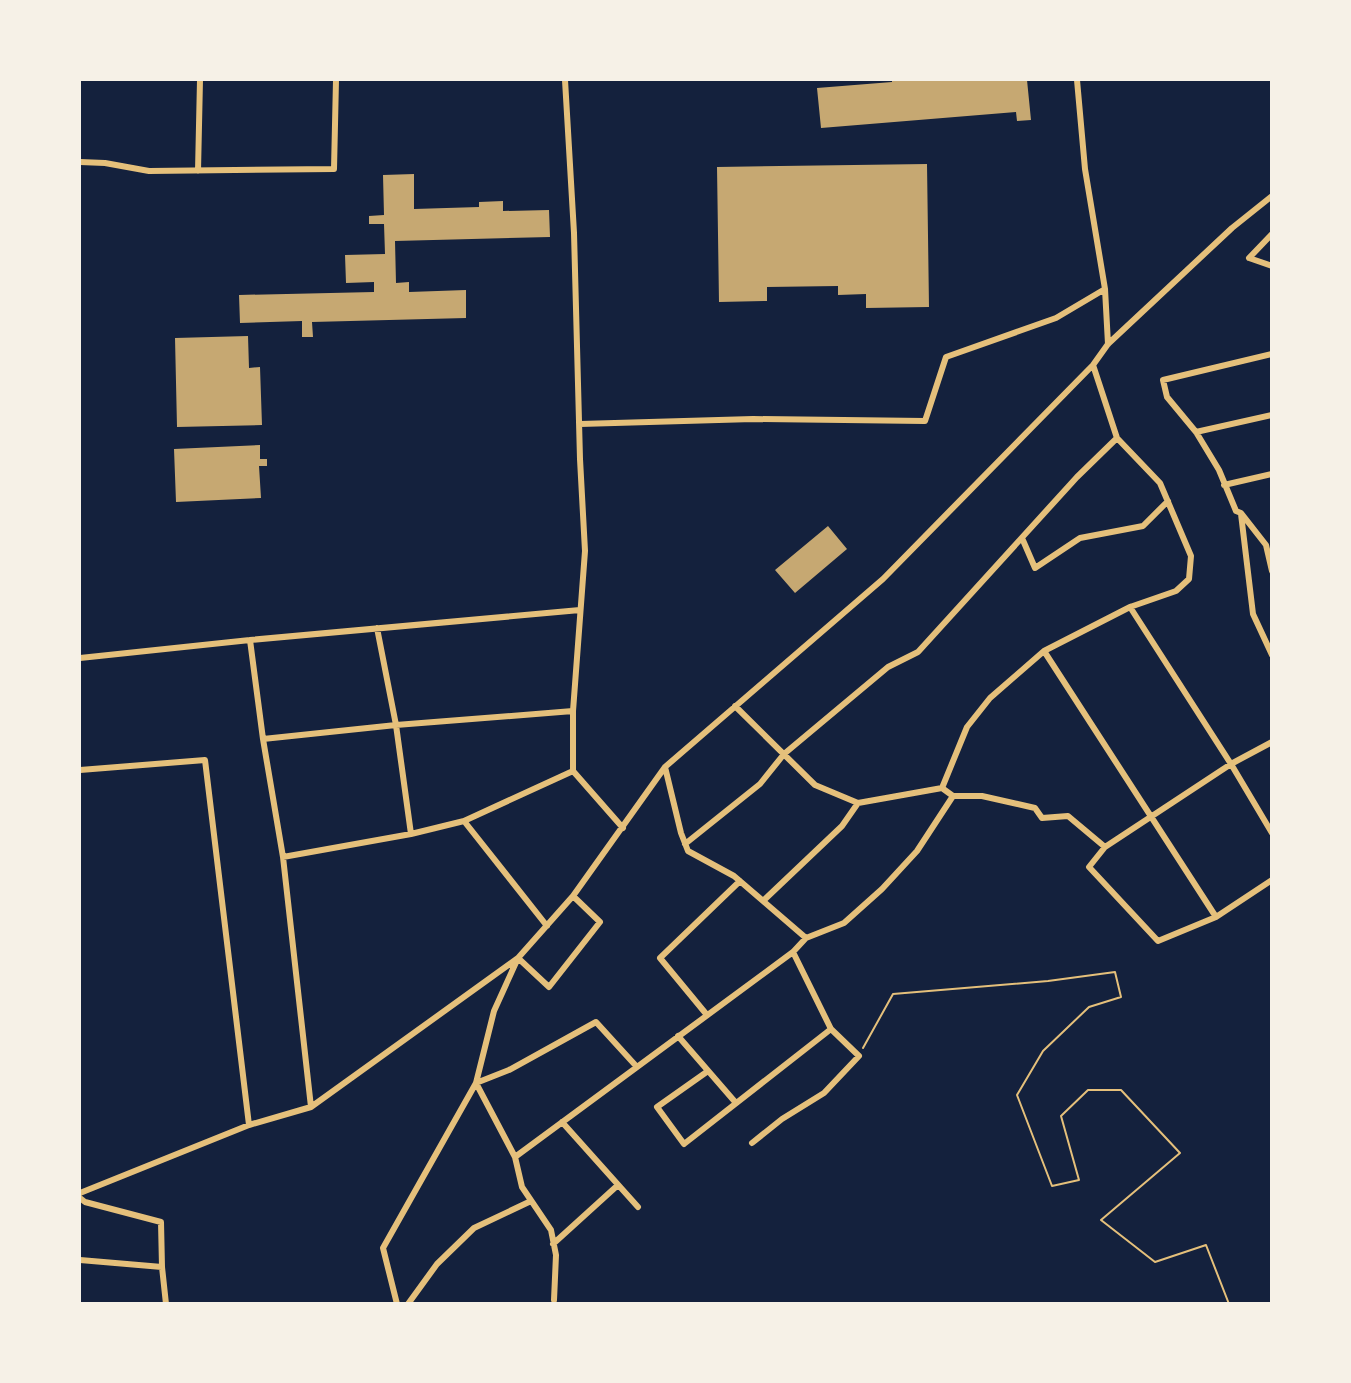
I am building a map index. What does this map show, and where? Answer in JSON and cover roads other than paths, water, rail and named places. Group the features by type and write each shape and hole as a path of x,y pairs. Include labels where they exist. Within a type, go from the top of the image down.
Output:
{"street":[{"path":"198,171 200,80"},
{"path":"80,162 105,163 149,171 334,169 336,80"},
{"path":"565,80 574,233 576,350 585,551 573,711 573,771 623,828"},
{"path":"1077,80 1085,169 1105,290 1108,344"},
{"path":"80,1193 249,1125 311,1107 518,957 573,896 664,767 883,579 1093,366 1108,344 1232,228 1272,196"},
{"path":"1272,234 1249,258 1272,266"},
{"path":"580,424 753,419 925,422 946,357 1056,318 1105,290"},
{"path":"1272,354 1163,380 1167,397 1196,432 1219,470 1236,511 1241,513 1266,545 1272,571"},
{"path":"942,788 967,727 990,698 1044,651 1130,607 1176,591 1189,579 1191,556 1160,483 1117,438 1093,366"},
{"path":"1196,432 1272,415"},
{"path":"686,844 760,784 784,754 888,667 918,652 1077,477 1117,438"},
{"path":"1224,485 1272,474"},
{"path":"1022,538 1035,568 1080,538 1143,526 1168,501"},
{"path":"1241,513 1253,614 1272,655"},
{"path":"1130,607 1272,833"},
{"path":"80,658 580,610"},
{"path":"377,628 396,725 411,834"},
{"path":"250,640 263,739 283,857 311,1107"},
{"path":"1044,651 1216,917"},
{"path":"735,706 815,785 858,803 942,788 953,796 982,796 1035,808 1042,818 1068,816 1105,847"},
{"path":"263,739 396,725 573,711"},
{"path":"1272,742 1230,764 1105,847 1089,867 1158,941 1216,917 1272,880"},
{"path":"80,770 205,760 249,1125"},
{"path":"664,767 688,851 740,881 806,938"},
{"path":"283,857 411,834 464,821 573,771"},
{"path":"515,1157 793,952 806,938 844,923 882,889 916,851 953,796"},
{"path":"763,902 842,826 858,803"},
{"path":"464,821 547,926"},
{"path":"707,1016 660,958 740,881"},
{"path":"518,957 549,987 600,922 573,896"},
{"path":"752,1143 782,1119 824,1093 859,1056 831,1029 793,952"},
{"path":"397,1304 383,1248 476,1083 494,1011 518,957"},
{"path":"476,1083 509,1070 596,1022 637,1067"},
{"path":"708,1071 657,1107 684,1144 831,1029"},
{"path":"678,1036 736,1103"},
{"path":"476,1083 515,1157 522,1187 551,1230 556,1255 554,1300"},
{"path":"562,1122 638,1207"},
{"path":"553,1244 618,1185"},
{"path":"80,1198 85,1202 161,1222 166,1304"},
{"path":"408,1304 437,1264 474,1228 531,1201"},
{"path":"80,1260 162,1267"}]}
